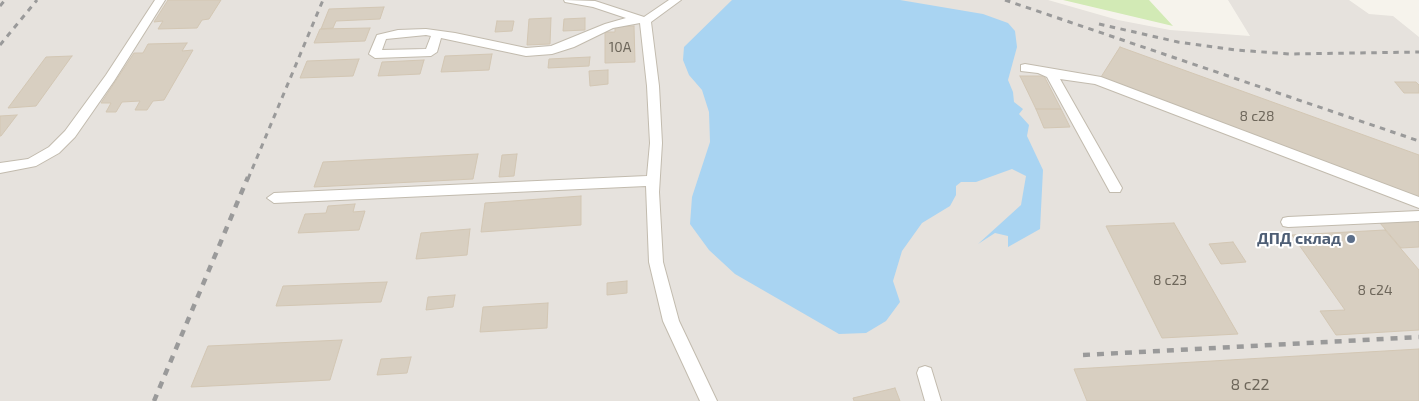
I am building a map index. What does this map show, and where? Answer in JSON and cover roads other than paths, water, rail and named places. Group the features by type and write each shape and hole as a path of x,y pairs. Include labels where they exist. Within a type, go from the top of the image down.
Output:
{"street":[{"path":"0,168 31,163 54,150 70,134 110,78 160,0"},
{"path":"569,0 595,4 642,19"},
{"path":"436,34 432,52 376,54 382,37 398,33 436,34 526,52 543,51 570,44 609,26 642,19"},
{"path":"642,19 653,86 656,143 653,180 656,262 671,321 709,401"},
{"path":"1025,68 1040,69 1051,74 1097,80 1419,203"},
{"path":"1051,74 1115,188"},
{"path":"274,198 653,180"},
{"path":"1288,222 1419,216"},
{"path":"925,373 933,401"}],"lane":[{"path":"642,19 676,0"}],"water":[{"path":"732,0 900,0 983,14 1008,23 1015,31 1017,47 1008,80 1013,92 1014,102 1023,109 1019,114 1029,125 1027,136 1043,170 1040,229 1008,247 1008,236 995,233 978,244 1021,205 1026,176 1012,169 976,182 961,182 956,186 956,195 950,206 922,223 902,251 893,281 900,302 886,321 866,333 839,334 735,274 709,250 690,224 692,197 710,142 709,112 702,90 689,75 683,60 684,47"}],"railway":[{"path":"0,6 5,0"},
{"path":"0,45 37,0"},
{"path":"248,179 323,0"},
{"path":"1005,0 1419,141"},
{"path":"1099,24 1178,42 1236,50 1290,54 1419,52"},
{"path":"154,401 248,177"},
{"path":"1083,355 1419,337"}],"place":[{"name":"ДПД склад","path":"1351,239"}]}
